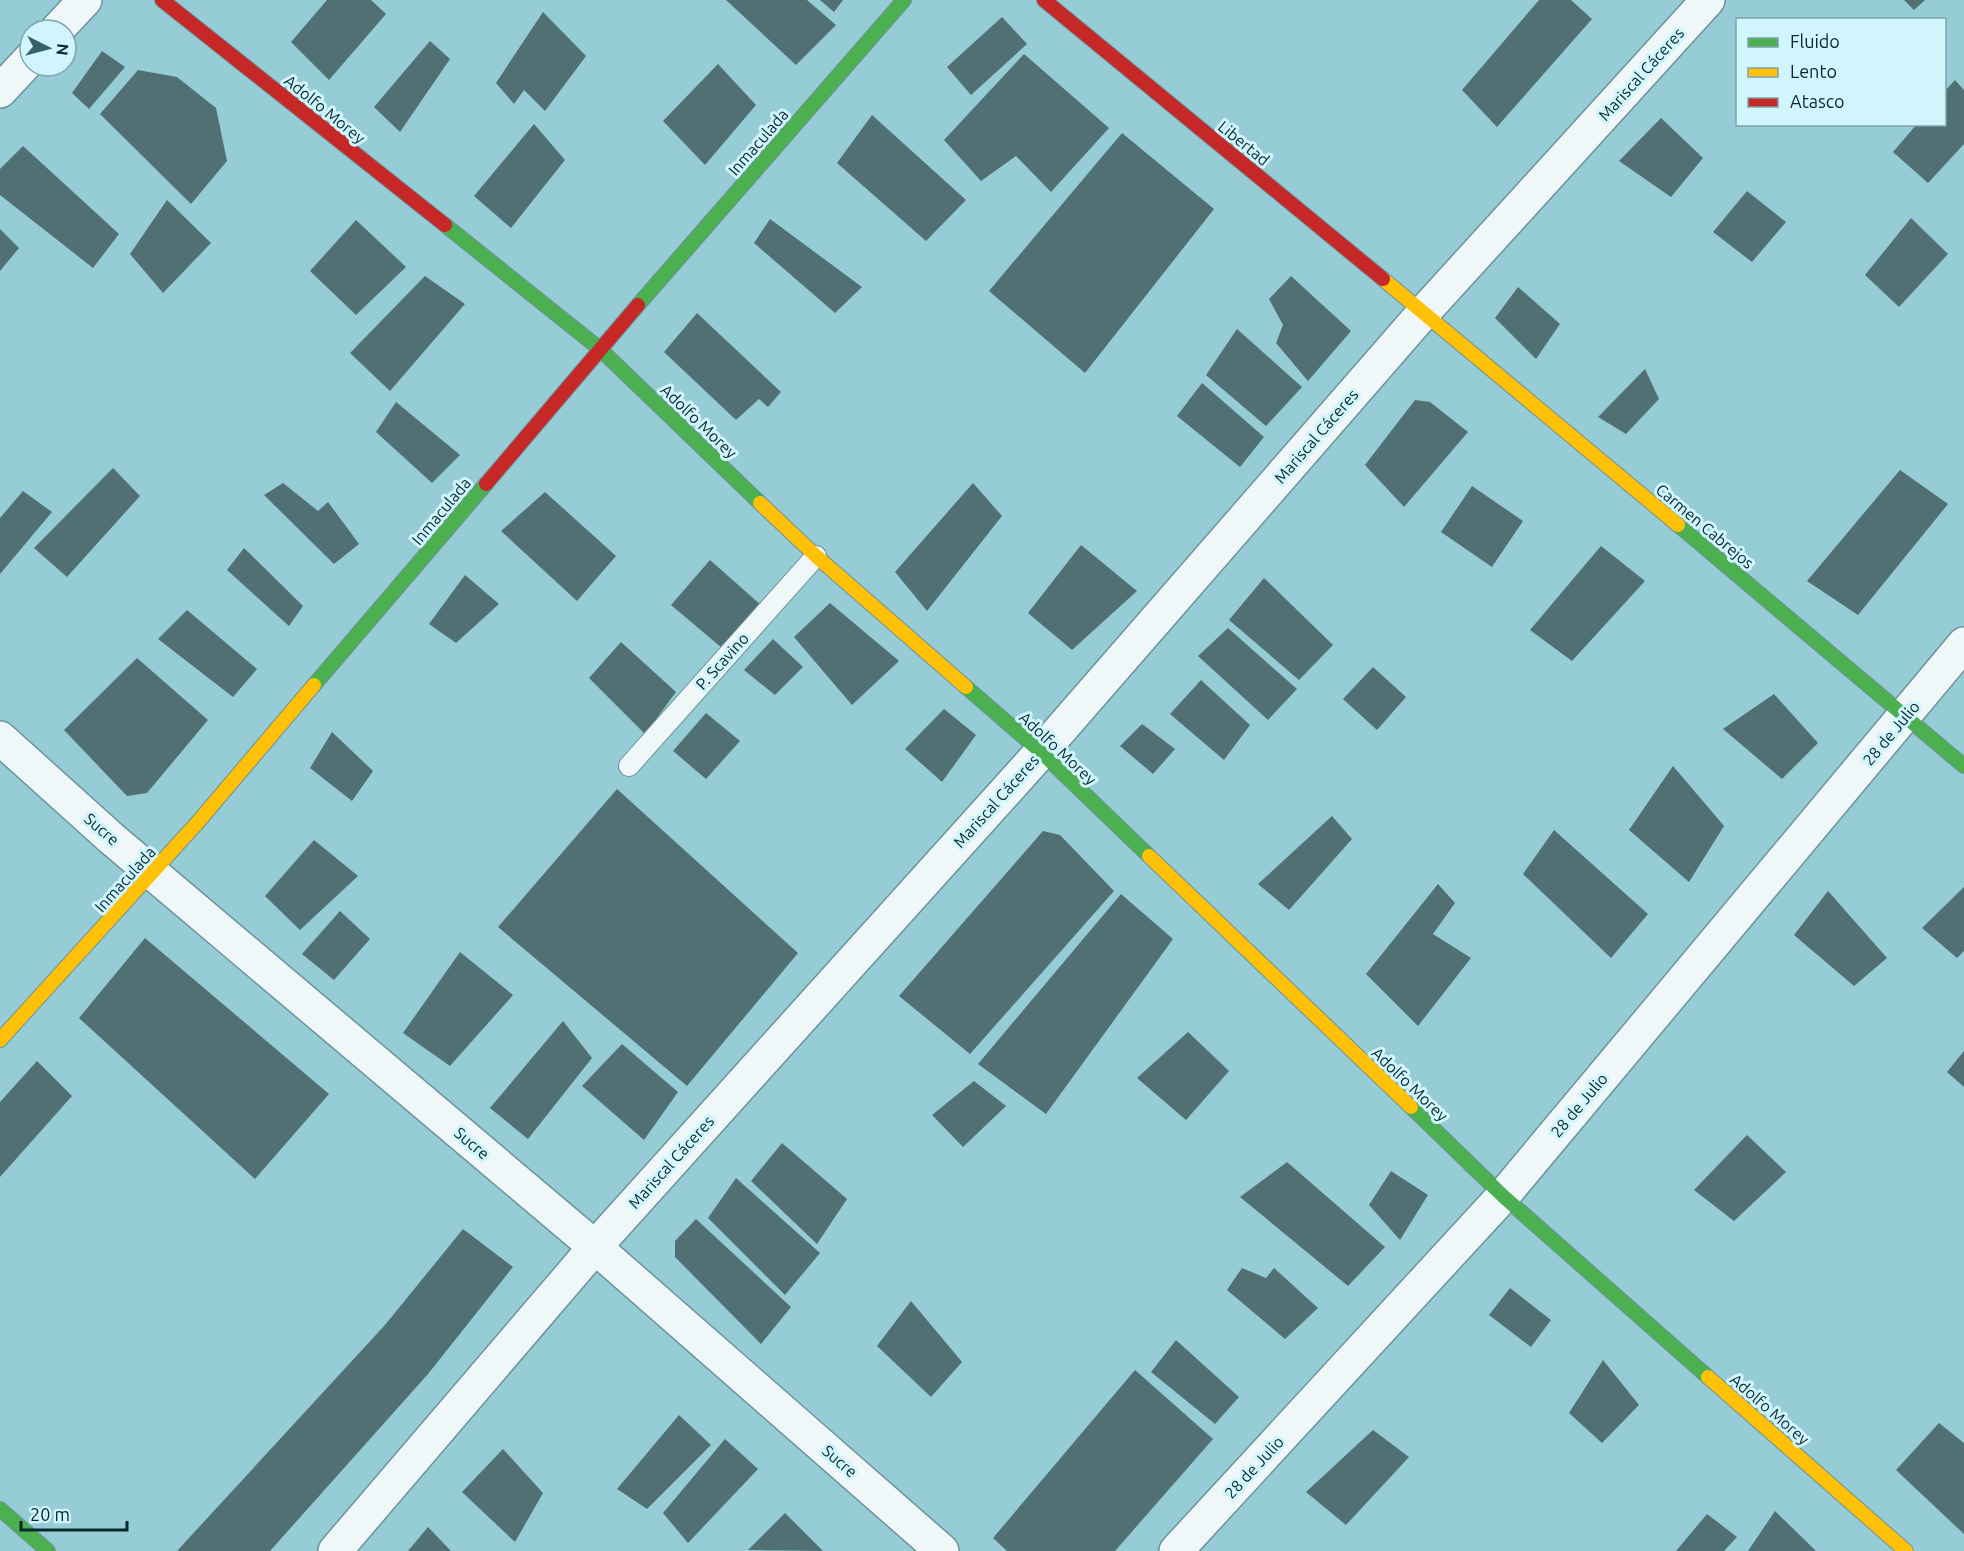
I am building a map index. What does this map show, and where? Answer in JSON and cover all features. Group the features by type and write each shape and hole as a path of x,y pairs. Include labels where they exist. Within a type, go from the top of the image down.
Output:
{"street":[{"path":"68,18 85,0"},
{"name":"Adolfo Morey","path":"162,0 600,349 816,556 1041,752 1503,1196 1906,1551"},
{"name":"Inmaculada","path":"0,1040 153,872 600,349 904,0"},
{"name":"Libertad","path":"1044,0 1424,312"},
{"name":"Mariscal Cáceres","path":"335,1551 595,1247 1041,752 1424,312 1708,0"},
{"path":"0,91 18,72"},
{"name":"Carmen Cabrejos","path":"1424,312 1964,766"},
{"name":"28 de Julio","path":"1176,1551 1503,1196 1964,644"},
{"name":"Sucre","path":"0,738 153,872 595,1247 942,1551"},
{"path":"0,1509 48,1551"}],"lane":[{"name":"P. Scavino","path":"629,766 816,556"}],"building":[{"path":"327,0 371,0 386,14 329,80 291,42"},
{"path":"726,0 807,0 836,25 796,65"},
{"path":"820,0 843,0 834,12"},
{"path":"1539,0 1571,0 1592,19 1497,127 1462,90"},
{"path":"1904,0 1925,0 1914,10"},
{"path":"543,12 586,56 545,111 524,90 514,104 496,83"},
{"path":"1002,17 1027,44 971,95 947,67"},
{"path":"430,41 450,59 400,132 374,107"},
{"path":"102,51 125,67 89,109 72,93"},
{"path":"1024,54 1109,128 1051,192 1016,156 981,181 944,140"},
{"path":"718,64 756,105 705,165 663,121"},
{"path":"138,70 177,77 216,108 227,161 191,204 100,114"},
{"path":"1955,80 1964,90 1964,144 1928,183 1893,152 1915,126 1946,126 1946,90"},
{"path":"872,115 966,200 926,241 837,163"},
{"path":"1661,118 1703,158 1671,197 1619,161"},
{"path":"534,124 565,160 511,228 474,196"},
{"path":"1122,133 1214,209 1085,373 989,291"},
{"path":"23,146 119,234 93,268 0,195 0,169"},
{"path":"1747,191 1786,222 1752,262 1713,232"},
{"path":"167,200 211,243 163,293 130,254"},
{"path":"1911,218 1948,254 1899,307 1865,275"},
{"path":"770,219 862,287 835,313 754,243"},
{"path":"356,220 406,267 356,315 310,271"},
{"path":"0,229 19,248 0,271"},
{"path":"425,276 465,304 390,391 350,353"},
{"path":"1291,276 1351,331 1308,381 1276,343 1283,325 1269,299"},
{"path":"1518,287 1560,324 1536,359 1495,318"},
{"path":"697,313 781,392 768,407 759,399 736,420 664,352"},
{"path":"1237,329 1302,387 1266,426 1206,375"},
{"path":"1645,369 1659,399 1626,434 1598,417"},
{"path":"1202,383 1264,437 1240,467 1177,416"},
{"path":"1415,400 1430,402 1468,432 1404,507 1365,465"},
{"path":"396,402 460,455 432,483 376,432"},
{"path":"113,468 140,496 67,577 34,548"},
{"path":"1900,470 1948,504 1858,615 1807,581"},
{"path":"283,483 318,511 328,502 359,544 334,564 264,495"},
{"path":"973,483 1002,516 927,611 895,572"},
{"path":"1472,486 1523,521 1492,567 1441,532"},
{"path":"23,491 52,512 0,574 0,518"},
{"path":"545,492 616,556 577,601 501,531"},
{"path":"1081,545 1137,591 1072,650 1028,613"},
{"path":"1601,546 1645,581 1572,661 1530,630"},
{"path":"244,548 303,606 289,626 227,570"},
{"path":"710,560 762,606 722,648 671,605"},
{"path":"465,575 499,604 456,643 429,624"},
{"path":"1264,578 1333,645 1299,680 1229,620"},
{"path":"830,603 899,661 852,705 794,637"},
{"path":"187,610 257,669 233,697 158,639"},
{"path":"1228,628 1297,689 1268,720 1198,656"},
{"path":"773,639 803,667 775,695 744,670"},
{"path":"621,642 676,692 645,734 589,678"},
{"path":"137,658 208,720 147,793 127,796 64,730"},
{"path":"1373,667 1406,697 1377,730 1343,699"},
{"path":"1201,680 1250,725 1224,760 1170,714"},
{"path":"1774,694 1818,743 1782,779 1723,729"},
{"path":"944,709 976,735 942,782 905,749"},
{"path":"706,713 740,741 706,779 673,751"},
{"path":"1142,724 1175,749 1153,774 1120,746"},
{"path":"332,732 373,771 352,801 310,768"},
{"path":"1673,766 1724,826 1689,882 1629,830"},
{"path":"617,789 798,953 687,1086 498,927"},
{"path":"1332,816 1352,839 1289,910 1258,884"},
{"path":"1554,830 1648,914 1611,958 1523,874"},
{"path":"1043,831 1060,835 1114,891 970,1054 899,996"},
{"path":"314,840 358,876 300,930 265,896"},
{"path":"1438,884 1455,903 1433,934 1471,958 1418,1026 1366,974"},
{"path":"1964,887 1964,951 1957,958 1922,928"},
{"path":"1828,891 1887,958 1854,986 1794,935"},
{"path":"1121,894 1173,939 1046,1114 978,1064"},
{"path":"340,911 370,939 334,980 302,954"},
{"path":"145,938 329,1094 255,1179 79,1018"},
{"path":"460,952 513,995 450,1066 403,1033"},
{"path":"563,1021 592,1058 528,1139 490,1108"},
{"path":"1188,1032 1229,1071 1186,1120 1137,1078"},
{"path":"622,1044 678,1092 644,1140 582,1086"},
{"path":"1964,1051 1964,1087 1947,1072"},
{"path":"37,1061 72,1096 0,1177 0,1102"},
{"path":"974,1081 1006,1106 963,1147 932,1115"},
{"path":"1747,1135 1786,1172 1734,1221 1694,1190"},
{"path":"782,1143 847,1199 817,1244 751,1181"},
{"path":"1287,1162 1385,1247 1348,1286 1240,1197"},
{"path":"1391,1171 1428,1195 1400,1240 1369,1205"},
{"path":"736,1178 820,1253 785,1295 708,1218"},
{"path":"696,1219 791,1307 761,1344 675,1257 675,1241"},
{"path":"463,1229 513,1267 428,1374 270,1551 177,1551 385,1325"},
{"path":"1242,1268 1266,1278 1274,1268 1318,1308 1285,1339 1227,1290"},
{"path":"1510,1288 1551,1320 1531,1347 1489,1315"},
{"path":"911,1301 962,1362 931,1397 877,1346"},
{"path":"1176,1340 1239,1397 1215,1424 1151,1372"},
{"path":"1603,1360 1639,1405 1602,1443 1569,1413"},
{"path":"1135,1370 1213,1439 1115,1551 1007,1551 993,1538"},
{"path":"679,1415 711,1445 647,1509 617,1489"},
{"path":"1939,1423 1964,1443 1964,1534 1896,1470"},
{"path":"1373,1430 1409,1457 1346,1525 1306,1492"},
{"path":"725,1439 758,1469 688,1543 663,1513"},
{"path":"503,1449 543,1493 515,1542 462,1492"},
{"path":"1775,1511 1816,1551 1748,1551"},
{"path":"785,1513 823,1551 748,1550"},
{"path":"1707,1514 1737,1537 1724,1551 1676,1551"},
{"path":"428,1527 451,1551 408,1551"}],"traffic: fast":[{"path":"638,305 904,0"},
{"path":"445,225 600,349 760,503"},
{"path":"314,685 486,484"},
{"path":"1678,525 1964,766"},
{"path":"966,687 1041,752 1149,856"},
{"path":"1411,1107 1503,1196 1708,1377"},
{"path":"0,1509 48,1551"}],"traffic: slow":[{"path":"1383,279 1678,525"},
{"path":"760,503 816,556 966,687"},
{"path":"0,1040 198,822 314,685"},
{"path":"1149,856 1411,1107"},
{"path":"1708,1377 1906,1551"}],"traffic: jam":[{"path":"162,0 445,225"},
{"path":"1044,0 1383,279"},
{"path":"486,484 638,305"}]}
